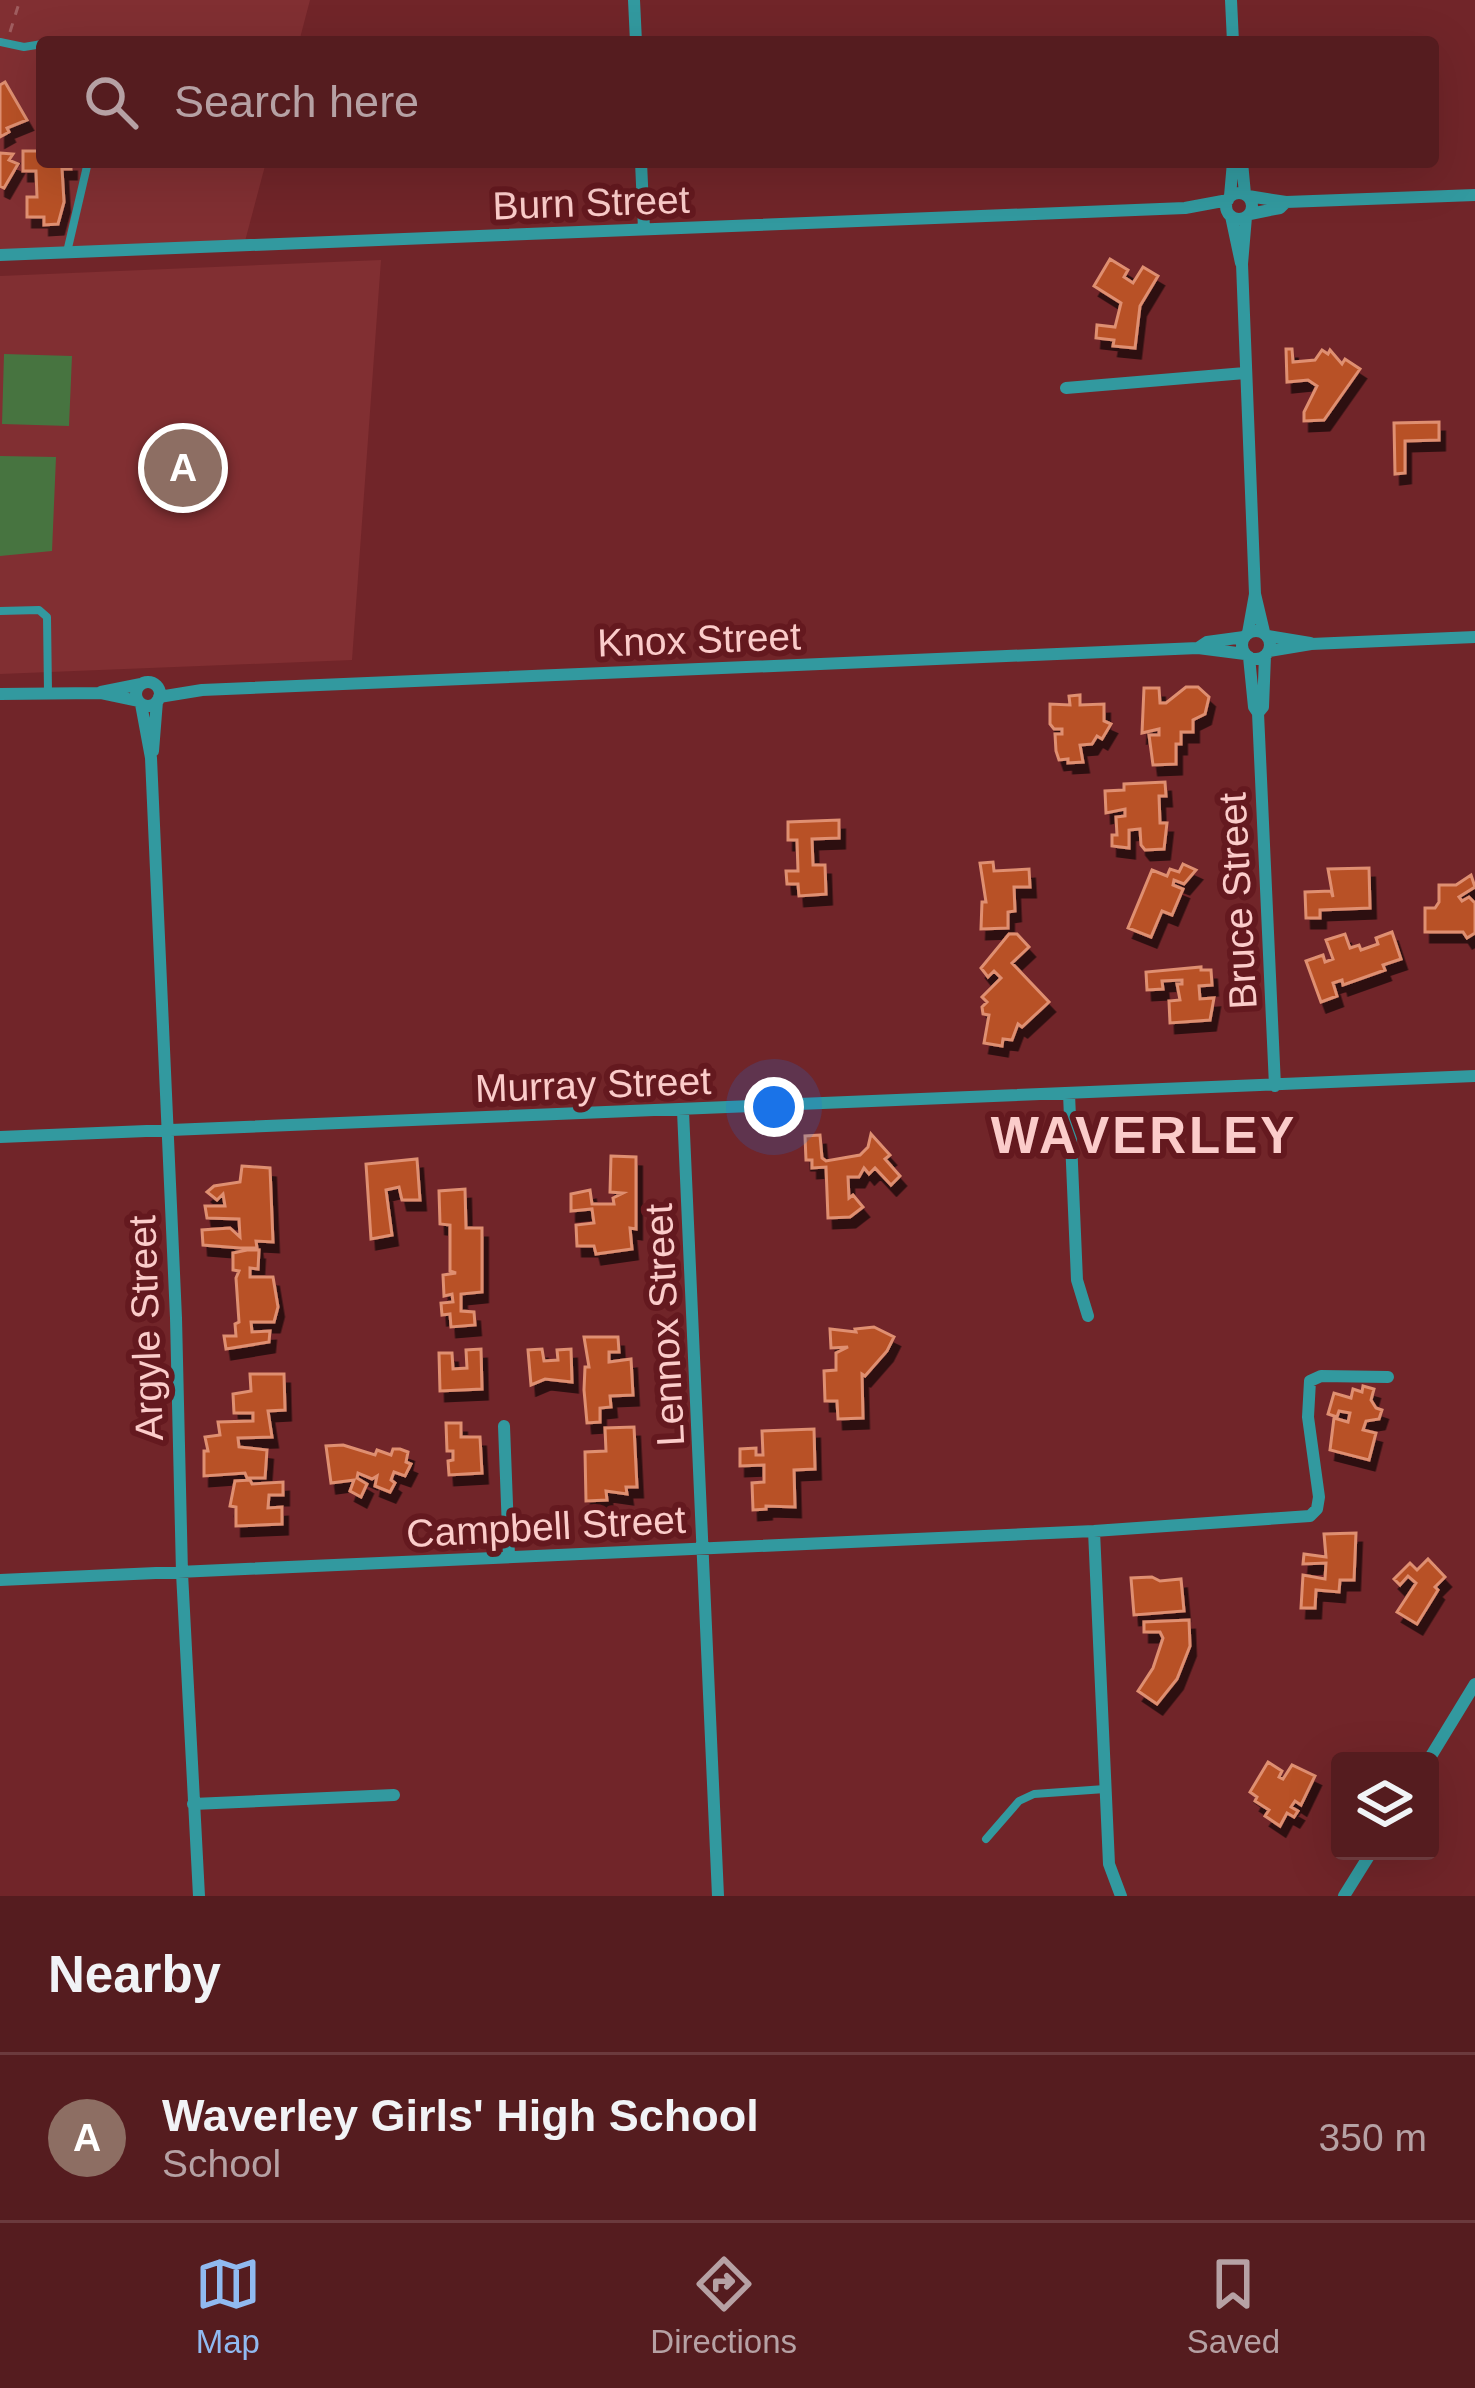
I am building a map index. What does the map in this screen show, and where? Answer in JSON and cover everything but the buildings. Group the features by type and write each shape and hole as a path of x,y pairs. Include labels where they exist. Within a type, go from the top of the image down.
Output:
{"street":[{"path":"634,0 636,36"},
{"path":"1231,0 1233,36"},
{"path":"641,168 644,229"},
{"path":"1238,168 1235,202 1242,264 1255,594 1266,634 1311,644"},
{"name":"Burn Street","path":"0,255 1475,194"},
{"path":"1235,202 1252,205 1242,264"},
{"path":"1235,202 1248,215"},
{"name":"Burn Street","path":"1248,215 1280,208 1286,202"},
{"path":"1066,388 1245,374"},
{"path":"1246,635 1255,594"},
{"name":"Knox Street","path":"1198,648 1207,642 1266,634"},
{"name":"Bruce Street","path":"1258,713 1263,706 1266,634"},
{"name":"Bruce Street","path":"1246,635 1258,713 1275,1086"},
{"path":"1267,653 1311,644 1475,637"},
{"name":"Knox Street","path":"158,695 1198,648 1247,656 1267,653"},
{"path":"0,694 100,693 150,705 158,695 151,682 100,693"},
{"path":"140,702 136,692 141,684"},
{"name":"Argyle Street","path":"158,695 152,758 182,1573 199,1896"},
{"name":"Argyle Street","path":"140,702 152,758"},
{"name":"Murray Street","path":"0,1138 1475,1076"},
{"path":"1069,1094 1077,1280 1088,1316"},
{"name":"Lennox Street","path":"683,1112 718,1896"},
{"name":"Campbell Street","path":"0,1580 1094,1531 1310,1516 1319,1497 1308,1417 1310,1381 1321,1376 1388,1377"},
{"path":"504,1426 509,1556"},
{"path":"1094,1531 1109,1864 1121,1896"},
{"path":"1433,1752 1475,1684"},
{"path":"194,1804 394,1795"},
{"path":"1344,1896 1366,1860"}],"lane":[{"path":"3,42 36,45"},
{"path":"67,252 87,168"},
{"path":"0,611 38,610 46,617 48,692"},
{"path":"986,1839 1019,1801 1034,1794 1106,1790"}],"path":[{"path":"3,42 16,22 20,0"}],"shaded area":[{"path":"0,0 310,0 301,36 36,36 36,168 264,168 244,245 0,253"},
{"path":"381,260 352,660 0,674 0,276"}],"green space":[{"path":"4,354 72,356 69,426 2,424"},
{"path":"0,456 56,457 52,551 0,556"}],"place":[{"name":"Waverley Girls' High School","path":"183,468"}],"district":[{"name":"WAVERLEY","path":"1144,1135"}]}
